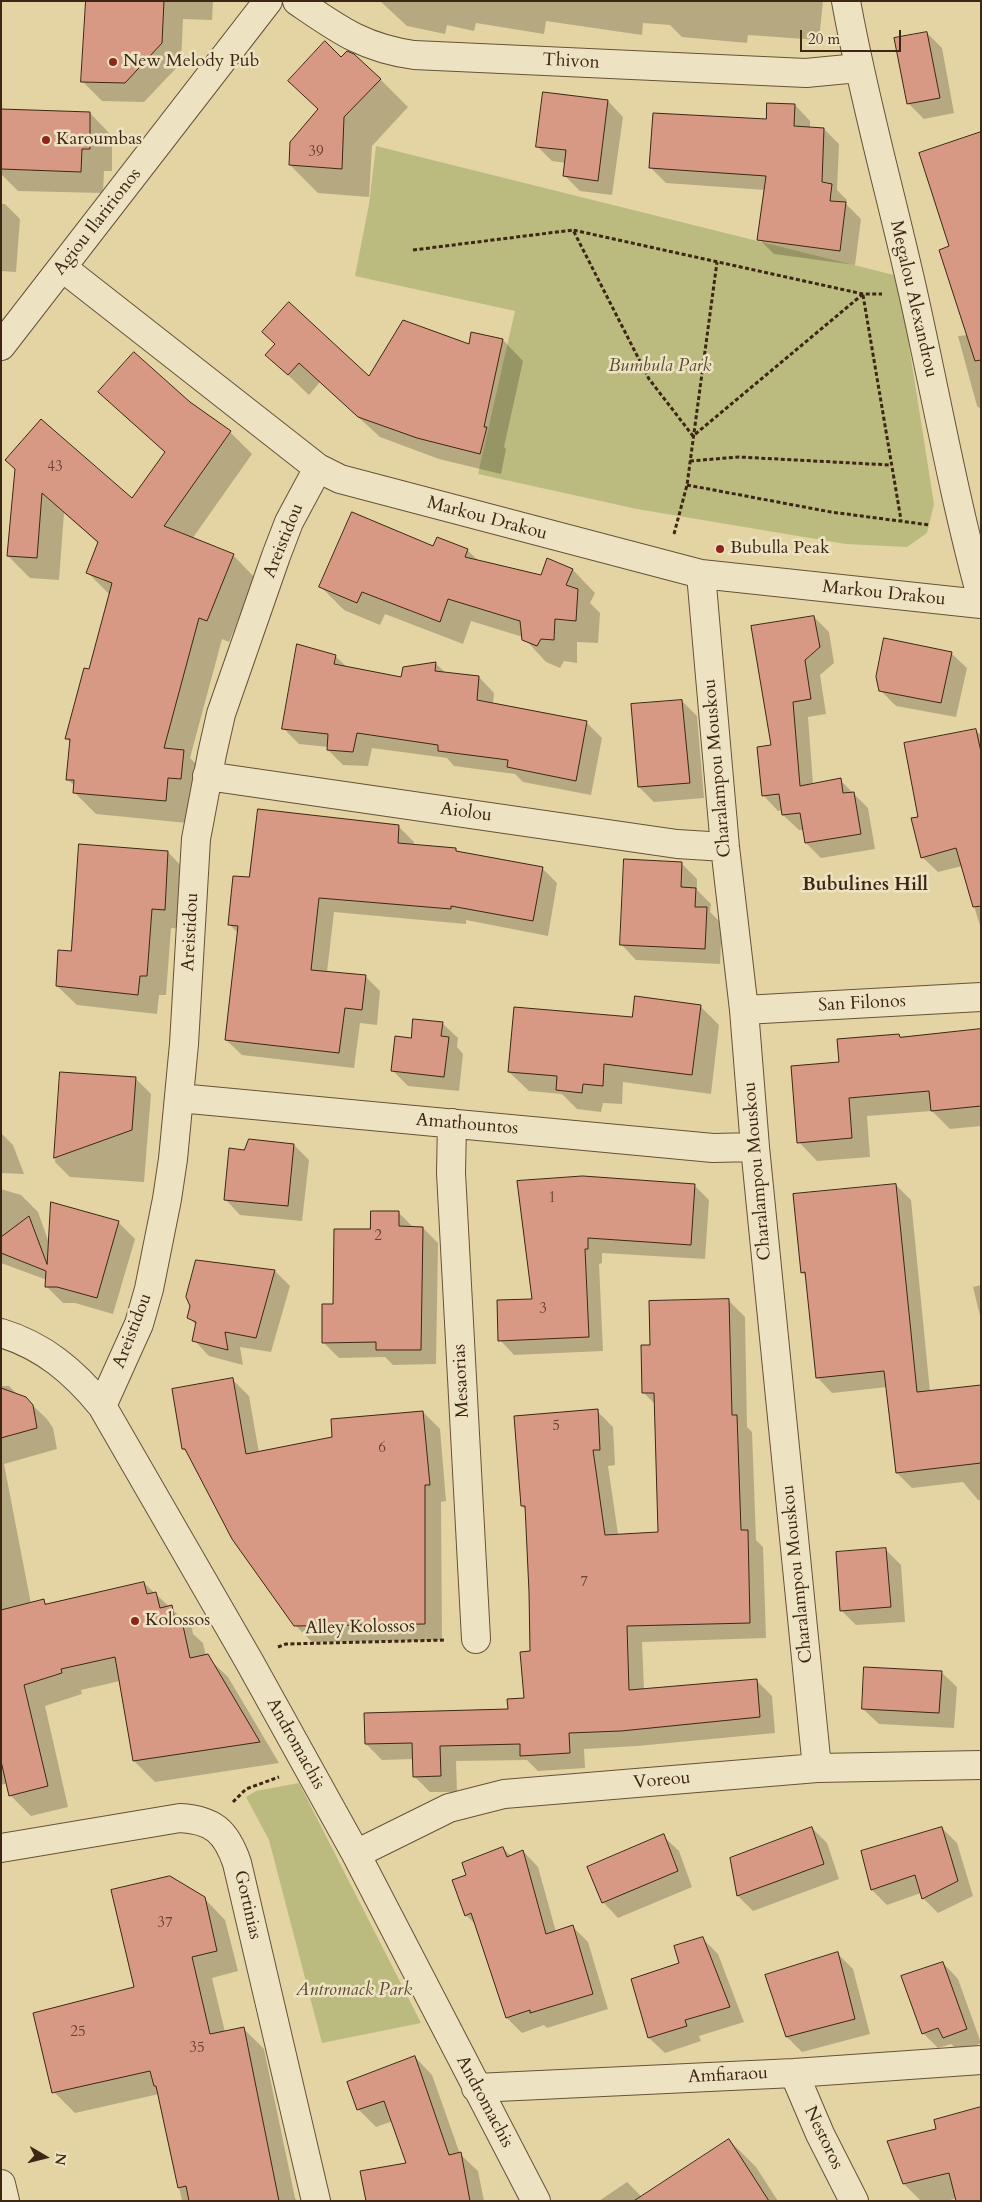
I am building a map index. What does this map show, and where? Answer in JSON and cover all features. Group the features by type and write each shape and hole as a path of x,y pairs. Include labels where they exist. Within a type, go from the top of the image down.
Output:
{"street":[{"name":"Agiou Ilaririonos","path":"1,346 268,1"},
{"name":"Thivon","path":"297,1 344,34 389,51 414,55 806,73 858,68"},
{"name":"Megalou Alexandrou","path":"846,1 858,68 914,295 963,529 981,596"},
{"name":"Markou Drakou","path":"63,268 318,468 364,487 701,574 981,604"},
{"name":"Areistidou","path":"102,1406 139,1324 149,1289 172,1167 179,1098 196,839 207,776 221,714 276,556 299,500 318,468"},
{"name":"Charalampou Mouskou","path":"701,574 725,847 744,1010 755,1147 817,1768"},
{"name":"Aiolou","path":"207,776 677,844 725,847"},
{"name":"San Filonos","path":"744,1010 981,997"},
{"name":"Amathountos","path":"179,1098 714,1148 755,1147"},
{"name":"Mesaorias","path":"452,1123 451,1173 476,1639"},
{"name":"Andromachis","path":"1,1333 24,1341 59,1362 85,1385 102,1406 249,1661 356,1854 536,2201"},
{"name":"Voreou","path":"356,1854 449,1808 504,1794 817,1768 981,1765"},
{"path":"1,1848 180,1818 198,1819 213,1825"},
{"name":"Gortinias","path":"213,1825 232,1848 237,1863 316,2201"},
{"name":"Amfiaraou","path":"476,2088 794,2073 981,2060"},
{"name":"Nestoros","path":"794,2073 820,2134 854,2201"},
{"path":"1,2184 5,2201"}],"path":[{"path":"573,230 649,379 693,436"},
{"path":"414,250 573,230 863,294"},
{"path":"665,566 687,485 717,262"},
{"path":"863,294 878,372 890,464 901,520"},
{"path":"693,436 863,294"},
{"path":"690,461 739,457 890,464"},
{"path":"687,485 831,512 963,529"},
{"name":"Alley Kolossos","path":"249,1661 286,1644 476,1639"},
{"path":"213,1825 246,1789 307,1767"}],"green space":[{"name":"Bumbula Park","path":"376,146 898,276 934,504 927,533 907,547 846,544 637,509 478,474 515,311 355,276 369,204"},
{"name":"Antromack Park","path":"299,1783 421,2023 322,2043 269,1840 246,1797 256,1791"}],"building":[{"name":"New Melody Pub","path":"86,1 164,1 162,43 125,83 81,82"},
{"path":"927,32 940,98 907,104 894,38"},
{"path":"325,41 341,57 347,51 354,54 381,79 344,117 342,169 289,165 290,142 318,109 288,81"},
{"path":"543,92 608,100 598,181 563,176 566,150 536,147"},
{"path":"767,103 795,104 794,126 824,128 822,182 832,184 830,201 846,202 840,251 757,240 766,176 649,168 653,113 766,119"},
{"name":"Karoumbas","path":"1,109 90,112 90,149 82,149 81,172 1,169"},
{"path":"981,132 981,360 975,361 939,250 949,246 919,153"},
{"path":"289,302 369,376 403,320 469,344 471,332 503,339 484,427 487,427 480,454 417,438 358,417 299,363 288,375 265,355 275,344 262,332"},
{"path":"134,352 190,402 231,431 164,526 234,554 207,621 199,618 164,748 184,750 181,779 168,778 166,801 73,793 74,780 66,780 70,739 65,739 84,668 89,669 112,583 86,573 98,542 42,493 37,558 7,556 15,469 5,460 41,419 132,498 165,452 98,392"},
{"path":"352,512 433,546 437,537 468,549 465,557 541,575 547,558 573,569 566,585 578,589 576,621 555,619 554,640 541,639 537,646 522,640 520,621 448,599 440,622 362,592 357,603 319,587"},
{"path":"814,616 820,647 805,660 811,699 793,702 800,786 841,778 843,793 854,792 861,834 805,843 800,813 782,815 779,794 762,796 757,747 771,745 751,626"},
{"path":"884,638 952,652 941,703 879,691 876,677"},
{"path":"297,644 336,655 334,664 401,677 403,667 436,662 435,671 479,676 477,700 587,721 576,781 507,767 508,760 438,751 438,745 357,733 353,752 327,750 328,734 282,729"},
{"path":"682,700 690,783 638,787 631,704"},
{"path":"976,729 981,752 981,906 973,907 956,848 921,858 911,818 918,817 904,743"},
{"path":"258,809 399,825 398,843 456,848 456,851 543,867 533,921 451,906 451,909 319,898 311,970 366,975 362,1010 345,1008 339,1053 225,1040 238,926 228,925 233,876 249,877"},
{"path":"79,844 168,851 165,910 152,909 147,976 140,976 138,995 56,986 58,950 71,951"},
{"path":"624,859 682,862 681,887 696,888 695,907 707,907 705,949 620,945"},
{"path":"635,996 701,1005 692,1075 604,1064 603,1086 583,1084 582,1093 556,1090 557,1076 508,1072 514,1007 632,1017"},
{"path":"413,1019 443,1022 441,1036 449,1037 444,1077 391,1071 395,1036 411,1038"},
{"path":"981,1029 981,1106 931,1111 929,1091 849,1098 852,1138 797,1143 791,1066 839,1062 837,1039 899,1034 900,1037"},
{"path":"60,1072 136,1077 132,1130 54,1158"},
{"path":"249,1139 294,1144 288,1206 224,1200 229,1148 244,1150"},
{"path":"583,1176 695,1184 691,1245 588,1238 588,1249 585,1249 589,1337 498,1341 497,1300 532,1299 517,1181"},
{"path":"896,1184 917,1392 981,1385 981,1463 896,1473 884,1371 816,1378 805,1272 801,1273 793,1194"},
{"path":"51,1202 119,1221 97,1298 57,1287 45,1287 46,1271 1,1253 1,1237 29,1216 47,1264"},
{"path":"371,1211 399,1211 399,1226 423,1227 421,1350 376,1350 376,1342 322,1343 322,1304 333,1304 334,1229 370,1229"},
{"path":"196,1260 275,1270 256,1338 225,1332 228,1350 192,1341 196,1322 187,1318 190,1306 186,1297"},
{"path":"729,1299 732,1415 737,1415 741,1530 748,1530 750,1623 627,1626 629,1690 757,1679 760,1717 621,1731 569,1733 570,1753 520,1756 520,1744 440,1746 441,1776 413,1777 412,1743 365,1744 364,1713 508,1709 507,1699 524,1698 520,1652 530,1651 529,1592 525,1506 521,1506 514,1416 598,1409 600,1450 593,1450 605,1535 658,1532 654,1393 642,1393 641,1345 650,1345 649,1301"},
{"path":"233,1378 246,1454 332,1437 331,1419 423,1411 430,1485 425,1485 425,1624 294,1626 232,1539 185,1449 182,1449 172,1389"},
{"path":"1,1388 26,1397 33,1405 37,1428 1,1438"},
{"path":"886,1548 891,1607 840,1611 836,1552"},
{"path":"144,1582 147,1594 156,1592 160,1608 172,1605 175,1622 182,1621 190,1658 208,1654 260,1742 133,1761 115,1657 61,1669 62,1673 24,1685 48,1786 9,1796 1,1761 1,1610 44,1599 45,1604"},
{"path":"864,1667 942,1671 939,1713 862,1709"},
{"path":"812,1827 824,1864 737,1896 730,1858"},
{"path":"942,1827 958,1881 922,1899 915,1875 871,1890 861,1851"},
{"path":"664,1834 678,1871 602,1903 587,1867"},
{"path":"503,1847 507,1857 523,1850 546,1934 573,1925 593,1994 530,2013 530,2010 506,2018 471,1913 465,1916 452,1880 466,1875 462,1863"},
{"path":"170,1876 205,1897 217,1951 192,1957 210,2034 244,2027 279,2201 189,2201 186,2186 178,2188 156,2086 154,2086 150,2071 52,2093 33,2013 134,1987 111,1890"},
{"path":"703,1937 730,2007 685,2020 687,2026 648,2038 631,1979 679,1963 674,1946"},
{"path":"838,1952 855,2019 786,2037 765,1975"},
{"path":"943,1962 967,2029 943,2038 938,2028 922,2034 901,1976"},
{"path":"415,2056 449,2155 461,2152 470,2201 366,2201 360,2171 406,2163 384,2101 357,2110 347,2082"},
{"path":"981,2107 981,2201 956,2201 949,2173 903,2184 887,2141 936,2129 934,2120"},
{"path":"729,2139 769,2201 634,2201"}],"place":[{"name":"New Melody Pub","path":"113,62"},
{"name":"Karoumbas","path":"46,140"},
{"name":"Bubulla Peak","path":"720,549"},
{"name":"Kolossos","path":"135,1621"}],"district":[{"name":"Bubulines Hill","path":"865,886"}]}
